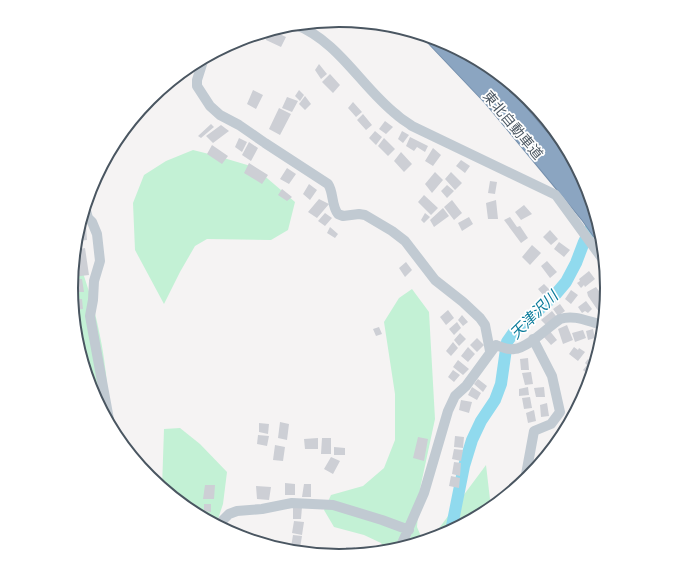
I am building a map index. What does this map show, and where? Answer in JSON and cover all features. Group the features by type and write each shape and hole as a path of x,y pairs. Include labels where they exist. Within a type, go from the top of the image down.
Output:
{"highway":[{"name":"東北自動車道","path":"445,50 492,99 586,214"},
{"name":"東北自動車道","path":"479,68 541,137 586,214"},
{"path":"586,214 593,228"}],"street":[{"path":"306,29 323,40 333,49 396,115 412,126 556,195 586,214"},
{"path":"201,67 196,80 197,86 210,106 220,115 239,124 265,143 328,184 332,192 334,208 338,214 343,216 360,214 365,215 392,231 405,242 435,280 463,302 480,318 485,326 490,351"},
{"path":"88,217 92,222 97,234 100,261 94,281 90,316 106,406"},
{"path":"404,541 424,493 448,411 455,396 466,386 490,351 496,345 517,349 565,317 571,317 598,324"},
{"path":"527,469 534,432 551,424 560,412 552,376 533,339"},
{"path":"222,521 229,514 237,511 262,509 292,503 333,505 409,530"}],"green space":[{"path":"193,150 254,167 295,202 288,230 271,240 207,239 195,246 164,304 135,250 133,203 144,175 166,161"},
{"path":"79,264 90,296 102,344 107,380 108,409 92,372 83,339 80,322 78,288"},
{"path":"412,289 429,312 435,419 420,489 417,527 421,536 382,545 381,543 364,535 334,527 324,510 331,495 363,486 384,468 395,440 395,394 384,322 399,298"},
{"path":"180,428 200,444 227,472 223,504 218,519 194,505 162,480 164,429"},
{"path":"486,465 490,501 469,514 438,529"}],"building":[{"path":"280,34 286,37 281,47 266,40 267,37"},
{"path":"319,64 327,74 321,79 315,70"},
{"path":"330,74 340,85 333,93 322,82"},
{"path":"253,90 263,95 256,109 247,104"},
{"path":"299,90 304,95 300,101 295,96"},
{"path":"305,96 311,104 305,110 299,104"},
{"path":"287,97 298,101 292,112 282,108"},
{"path":"353,102 362,112 356,117 348,108"},
{"path":"279,108 291,114 280,135 269,129"},
{"path":"363,114 372,125 366,130 357,120"},
{"path":"385,121 393,127 386,134 379,129"},
{"path":"211,124 214,127 201,138 198,136"},
{"path":"221,125 229,131 213,143 206,136"},
{"path":"375,131 382,137 376,145 369,138"},
{"path":"402,131 409,135 403,143 398,139"},
{"path":"410,137 428,146 425,152 417,147 414,151 406,146"},
{"path":"239,138 247,142 242,152 235,147"},
{"path":"384,138 395,149 388,156 378,146"},
{"path":"249,142 258,148 251,161 242,155"},
{"path":"212,145 228,156 222,164 207,154"},
{"path":"433,148 441,155 433,166 425,161"},
{"path":"401,152 412,164 404,172 394,161"},
{"path":"461,160 470,166 465,173 456,166"},
{"path":"249,163 268,175 262,184 244,173"},
{"path":"287,168 296,174 289,184 280,179"},
{"path":"435,172 443,180 432,193 425,184"},
{"path":"451,172 462,183 455,190 445,179"},
{"path":"490,181 497,182 495,194 488,193"},
{"path":"309,184 317,190 310,200 303,194"},
{"path":"447,185 454,191 447,198 441,191"},
{"path":"282,189 292,197 287,201 278,195"},
{"path":"424,195 438,208 431,215 418,202"},
{"path":"319,199 329,204 317,218 308,212"},
{"path":"452,200 462,213 454,220 444,207"},
{"path":"496,200 498,219 488,219 486,203"},
{"path":"524,205 532,214 521,220 515,212"},
{"path":"443,208 449,216 434,227 430,220"},
{"path":"325,213 332,218 325,226 318,221"},
{"path":"425,213 430,217 424,223 421,220"},
{"path":"469,217 473,224 462,231 458,223"},
{"path":"510,217 517,227 520,226 528,238 521,243 504,220"},
{"path":"86,225 87,240 82,241 83,237"},
{"path":"330,227 338,234 335,238 327,233"},
{"path":"550,230 558,239 551,245 543,237"},
{"path":"559,242 570,250 564,257 554,249"},
{"path":"532,245 541,253 530,265 522,257"},
{"path":"85,248 89,275 79,276 80,254 81,249"},
{"path":"547,261 557,272 550,278 541,266"},
{"path":"406,262 412,270 405,277 399,268"},
{"path":"589,271 595,279 585,287 584,285 581,288 577,283 580,281 579,279"},
{"path":"79,279 82,279 84,292 78,292"},
{"path":"544,284 550,290 544,296 538,289"},
{"path":"596,287 600,292 599,312 588,296 587,292"},
{"path":"571,290 578,295 571,304 565,299"},
{"path":"79,299 82,299 83,309 79,309"},
{"path":"586,301 592,309 588,313 585,311 582,313 578,307"},
{"path":"560,304 565,311 558,316 553,309"},
{"path":"448,310 454,318 446,325 440,317"},
{"path":"552,311 556,316 546,325 541,320"},
{"path":"462,315 468,322 463,326 458,320"},
{"path":"457,322 461,328 454,335 449,329"},
{"path":"567,325 573,340 563,344 558,329"},
{"path":"379,327 382,334 376,336 373,329"},
{"path":"593,329 595,338 588,340 586,331"},
{"path":"549,330 557,340 551,345 543,336"},
{"path":"583,330 586,338 575,342 572,333"},
{"path":"460,333 466,339 459,346 454,340"},
{"path":"477,338 484,345 477,352 470,345"},
{"path":"453,342 458,348 451,356 446,351"},
{"path":"468,347 475,354 468,362 461,356"},
{"path":"574,347 585,352 578,361 569,354"},
{"path":"528,358 529,370 521,370 520,359"},
{"path":"588,359 590,360 586,372 583,370 587,365 585,363"},
{"path":"458,360 469,369 463,375 453,367"},
{"path":"453,370 460,375 454,382 448,377"},
{"path":"531,372 533,384 525,385 522,373"},
{"path":"478,379 487,386 483,392 474,384"},
{"path":"472,387 481,393 477,400 468,395"},
{"path":"528,387 529,395 519,396 519,389"},
{"path":"544,387 545,397 536,397 534,388"},
{"path":"530,397 532,408 524,409 522,398"},
{"path":"461,400 472,402 469,413 459,410"},
{"path":"547,403 549,416 541,417 540,405"},
{"path":"534,410 536,421 528,423 526,413"},
{"path":"280,422 289,424 287,440 278,438"},
{"path":"259,423 269,424 268,434 259,432"},
{"path":"258,435 269,436 267,446 257,444"},
{"path":"455,436 464,437 463,448 454,447"},
{"path":"418,437 428,439 424,461 413,458"},
{"path":"318,438 318,449 305,449 304,439"},
{"path":"322,438 331,438 331,454 321,454"},
{"path":"275,445 285,447 283,461 273,460"},
{"path":"334,447 345,448 345,455 334,455"},
{"path":"454,449 463,450 461,461 452,459"},
{"path":"331,457 340,461 333,474 324,469"},
{"path":"454,462 461,463 460,476 452,474"},
{"path":"451,476 460,478 459,488 449,486"},
{"path":"285,483 295,484 295,495 285,495"},
{"path":"304,484 311,484 311,497 302,497"},
{"path":"205,485 215,485 214,499 203,499"},
{"path":"256,486 271,487 269,500 257,499"},
{"path":"204,504 211,504 211,512 204,511"},
{"path":"293,506 302,507 301,519 293,519"},
{"path":"294,521 304,522 302,535 292,533"},
{"path":"293,535 302,536 300,546 291,545"},
{"path":"346,547 355,547 355,548 346,549"}],"waterway":[{"name":"天津沢川","path":"453,523 464,466 472,440 481,421 495,400 501,384 507,342 514,332 555,295 566,282 592,225"}]}
